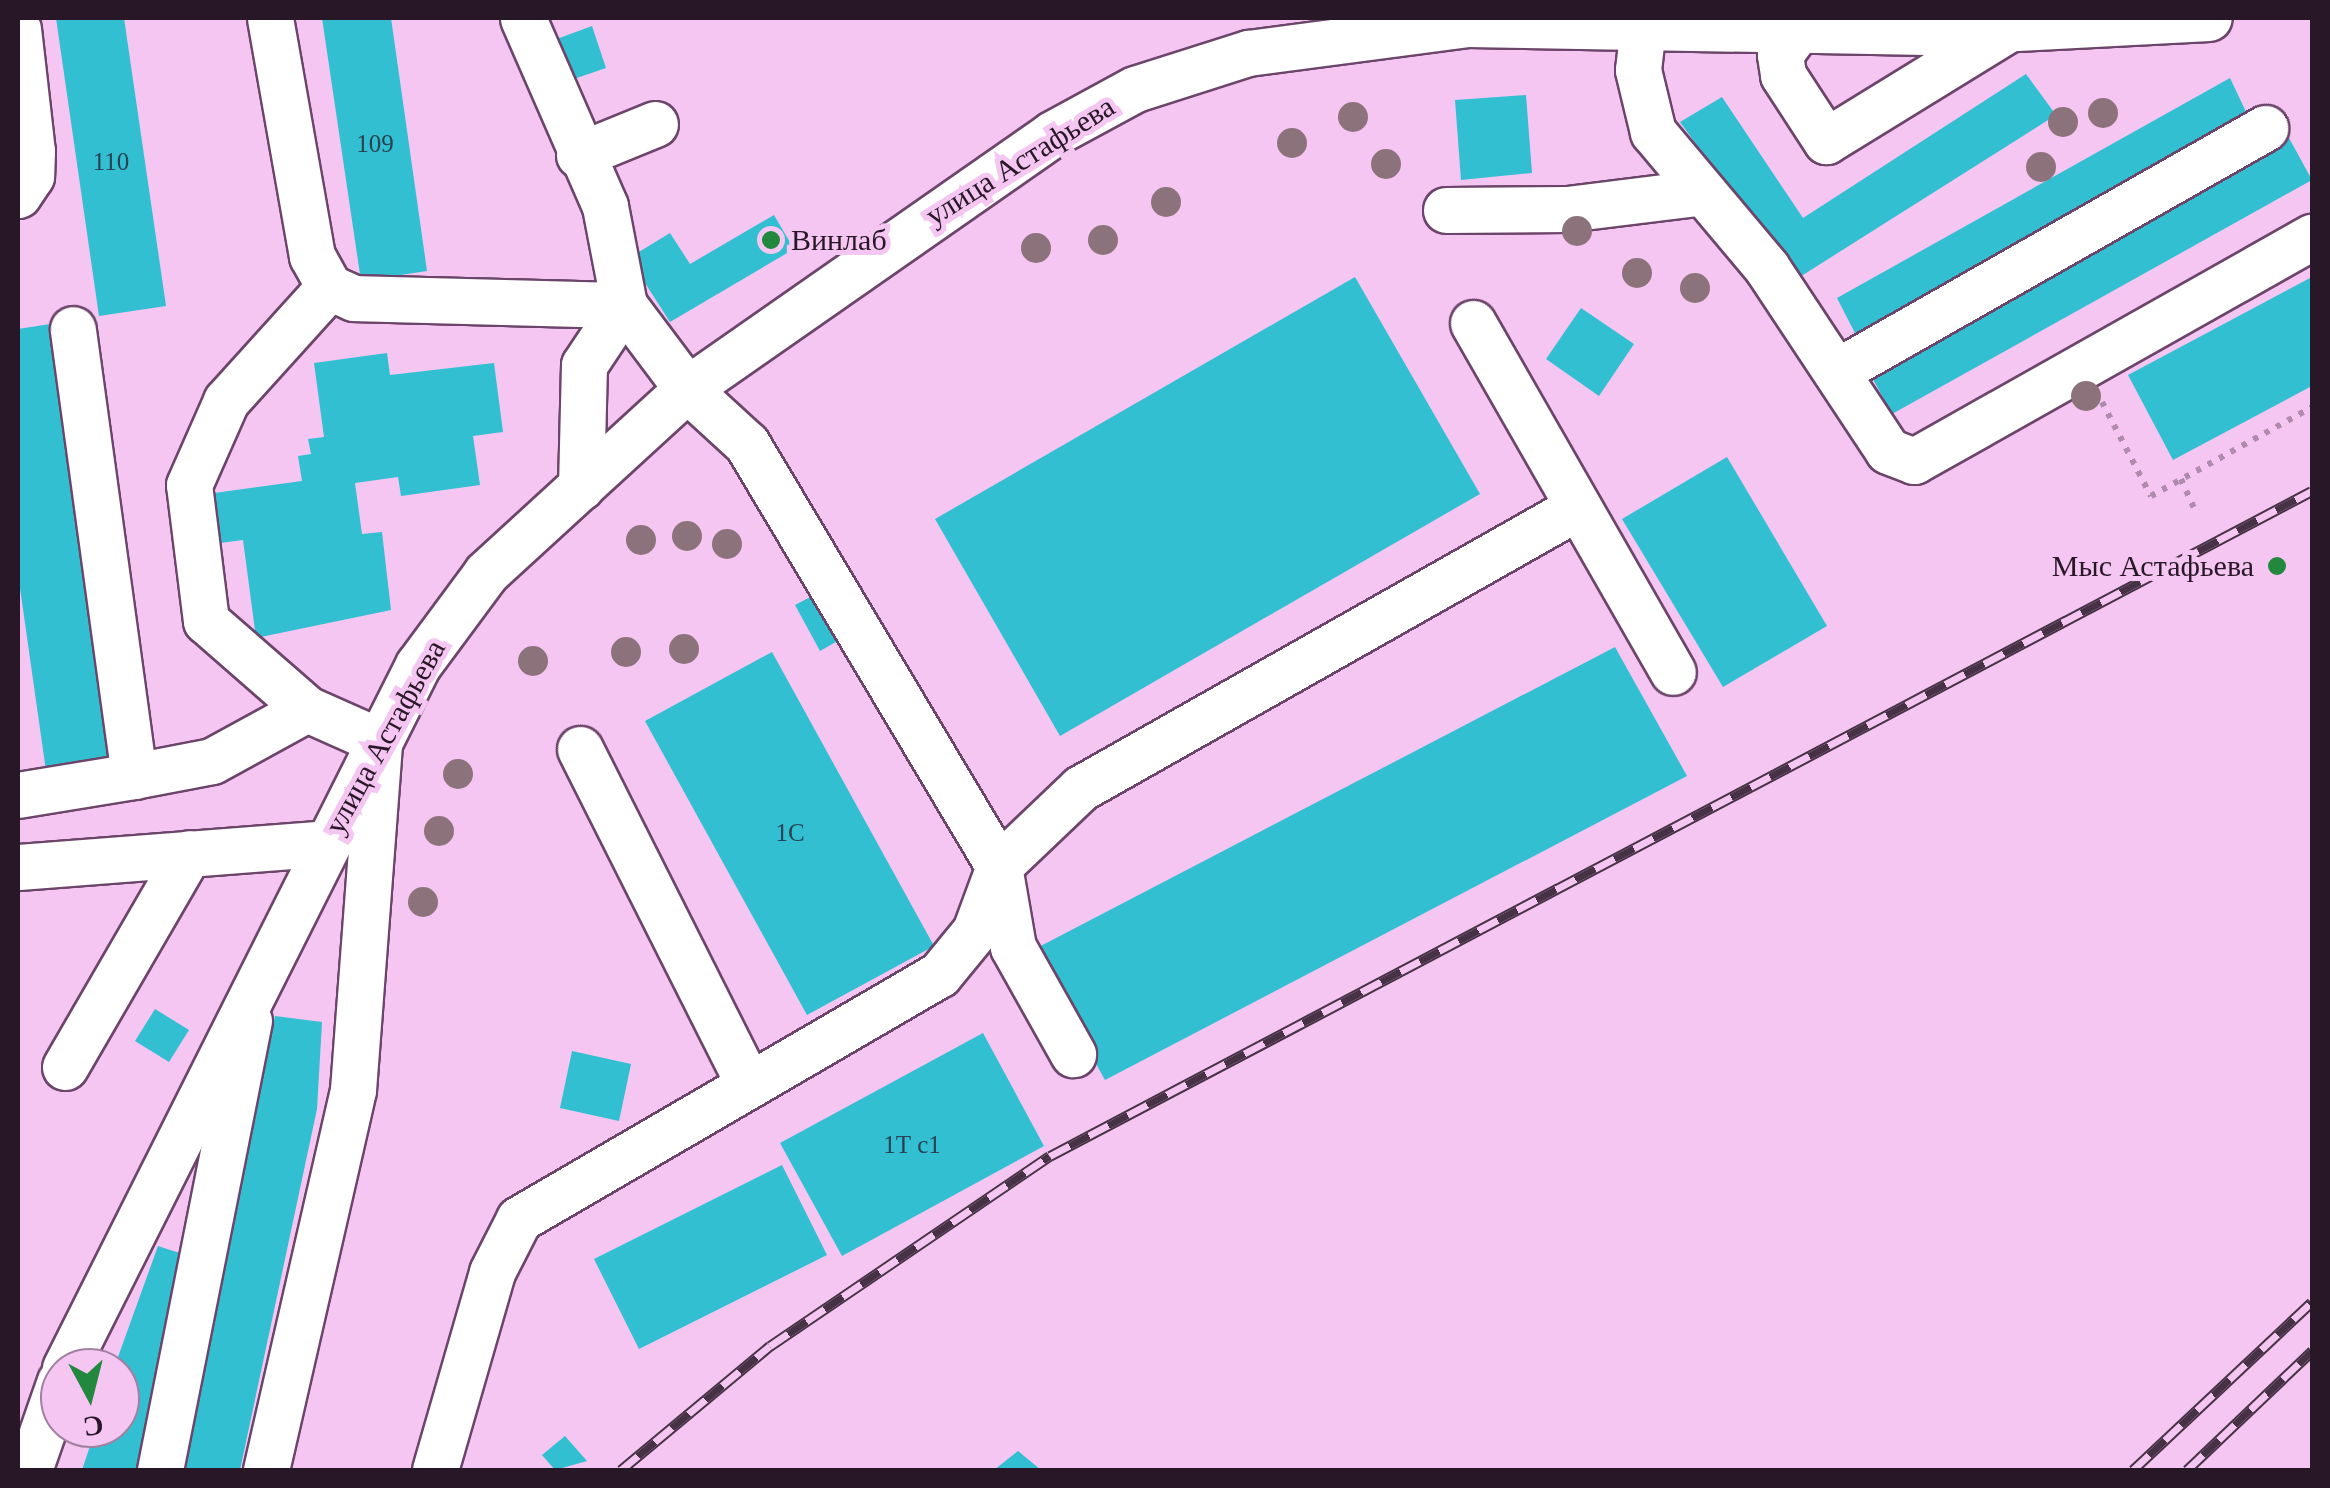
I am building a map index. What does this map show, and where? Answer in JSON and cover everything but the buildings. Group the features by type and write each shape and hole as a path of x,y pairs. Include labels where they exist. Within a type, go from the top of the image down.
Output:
{"street":[{"path":"270,18 312,256 329,287 354,298 624,305"},
{"path":"523,18 579,155 605,206 624,305 687,388 747,444 999,866 1013,947 1073,1054"},
{"name":"улица Астафьева","path":"75,1348 260,966 418,664 486,572 687,388 1052,134 1242,35 1645,19 1800,27 2006,30 2209,18"},
{"path":"1645,19 1638,70 1653,132 1841,369 1888,451 1914,461 2312,237"},
{"path":"1800,27 1780,55 1783,75 1826,141 2006,30"},
{"path":"18,29 32,151 31,176 18,195"},
{"path":"579,155 655,124"},
{"path":"1841,369 2265,128"},
{"path":"1446,210 1566,208 1702,192"},
{"path":"266,1470 353,1090 379,742 307,709 206,621 189,485 226,400 329,287"},
{"path":"581,488 584,364 624,305"},
{"path":"1474,323 1674,672"},
{"path":"74,329 134,776"},
{"path":"435,1470 492,1272 519,1219 939,975 976,931 999,866 1082,788 1578,507"},
{"path":"18,795 212,761 307,709"},
{"path":"580,749 748,1085"},
{"path":"18,867 327,843"},
{"path":"66,1068 189,854"},
{"path":"160,1470 260,966"},
{"path":"29,1470 40,1438"}],"path":[{"path":"2083,366 2151,496 2312,408"},
{"path":"2181,479 2196,510"}],"railway":[{"path":"621,1470 770,1346 1050,1156 2312,491"},
{"path":"2133,1470 2312,1302"},
{"path":"2187,1470 2312,1351"}],"place":[{"name":"Винлаб","path":"771,240"},
{"name":"Мыс Астафьева","path":"2277,566"}]}
